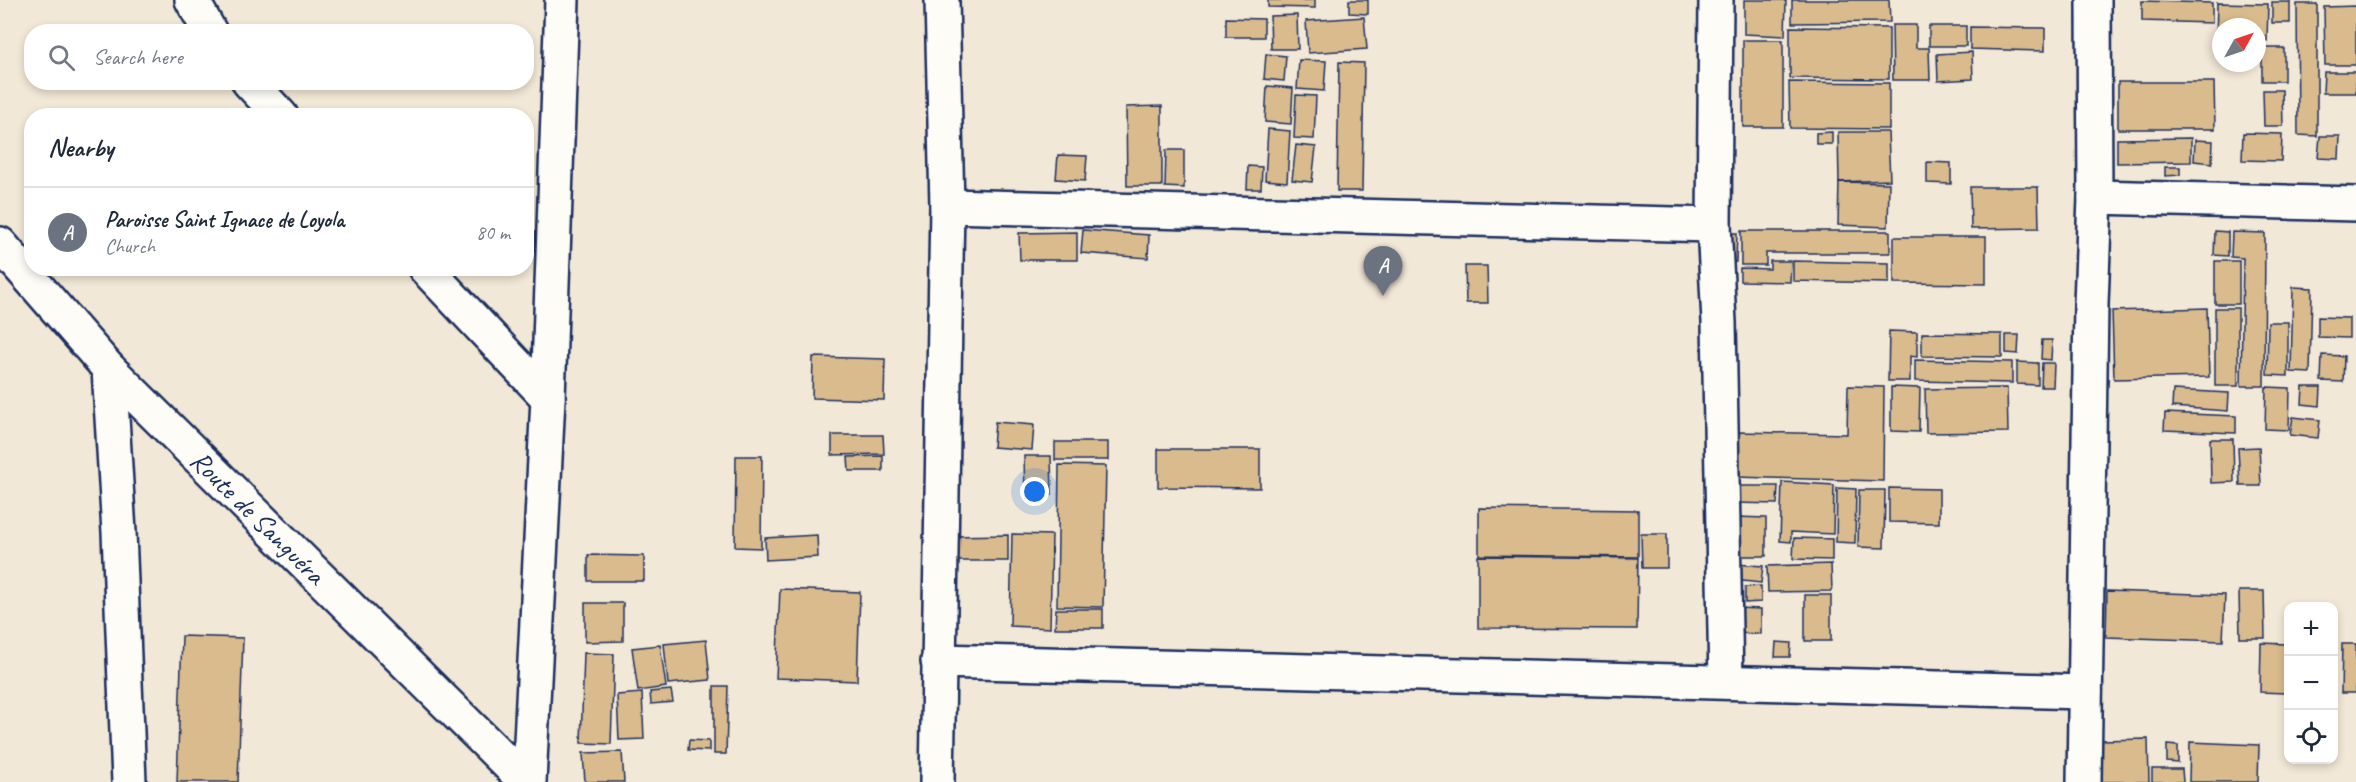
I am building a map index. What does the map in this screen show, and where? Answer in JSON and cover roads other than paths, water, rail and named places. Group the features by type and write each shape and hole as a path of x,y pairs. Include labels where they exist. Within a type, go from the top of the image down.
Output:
{"street":[{"path":"192,0 206,24"},
{"path":"527,782 548,398 562,0"},
{"path":"937,782 947,206 942,0"},
{"path":"1716,0 1714,225 1719,322 1726,682"},
{"path":"2084,782 2091,315 2096,196 2094,0"},
{"path":"256,90 273,108"},
{"path":"2096,196 2356,204"},
{"path":"947,206 1714,225"},
{"name":"Route de Sanguéra","path":"0,244 24,272"},
{"name":"Route de Sanguéra","path":"28,276 109,369 527,782"},
{"path":"433,276 548,398"},
{"path":"109,369 120,544 129,782"},
{"path":"938,661 2085,692"}],"place":[{"name":"Paroisse Saint Ignace de Loyola","path":"1383,296"}]}
